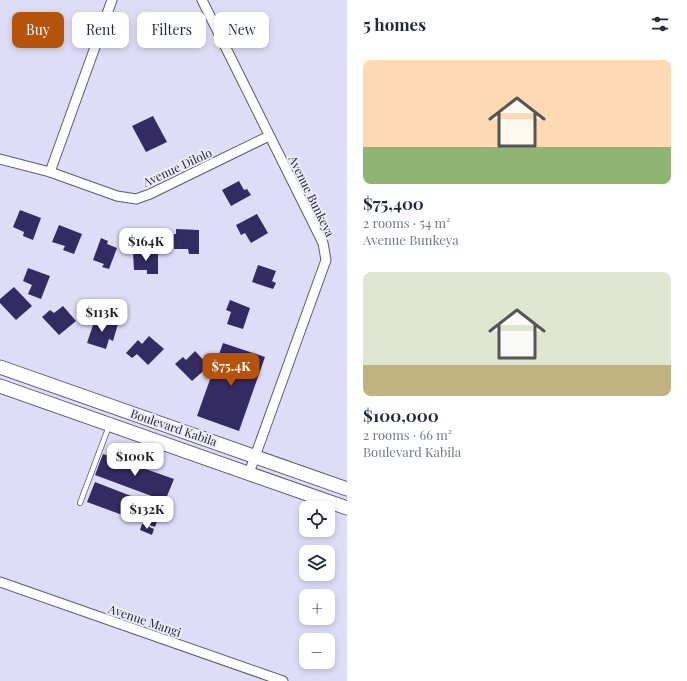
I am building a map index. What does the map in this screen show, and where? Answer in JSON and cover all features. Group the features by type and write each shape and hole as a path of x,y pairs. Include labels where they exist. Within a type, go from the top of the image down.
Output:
{"street":[{"path":"50,172 112,0"},
{"name":"Avenue Bunkeya","path":"202,0 323,243 326,260 249,473"},
{"name":"Avenue Dilolo","path":"0,159 50,172 117,196 136,199 150,194 269,136"},
{"name":"Boulevard Kabila","path":"0,366 255,455 347,489"},
{"name":"Boulevard Kabila","path":"0,386 347,508"},
{"name":"Avenue Mangi","path":"0,582 283,681"}],"lane":[{"path":"80,503 110,424"}],"building":[{"path":"153,116 167,142 146,152 132,126"},
{"path":"239,181 244,190 247,189 251,195 231,206 222,190"},
{"path":"20,210 41,218 33,240 23,236 24,232 13,227"},
{"path":"257,214 268,233 251,243 245,233 241,235 236,225"},
{"path":"59,225 82,234 74,254 63,250 65,246 52,242"},
{"path":"176,229 199,230 199,254 189,254 188,249 174,249 174,234 176,234"},
{"path":"101,238 108,241 107,244 117,248 109,269 102,267 104,264 93,260"},
{"path":"133,252 158,252 158,274 147,274 147,270 134,270"},
{"path":"258,265 276,271 272,281 276,283 273,289 252,282"},
{"path":"28,268 50,276 41,299 28,294 32,285 23,281"},
{"path":"14,287 32,306 16,320 0,303 0,299"},
{"path":"230,300 250,308 243,329 227,324 231,312 226,310"},
{"path":"63,306 76,321 59,335 42,317 50,310 54,313"},
{"path":"96,316 118,324 113,341 109,339 106,349 87,343"},
{"path":"149,336 164,349 148,365 137,354 132,358 126,353 138,340 142,344"},
{"path":"223,343 265,357 239,431 197,416"},
{"path":"195,351 209,366 192,381 175,364 183,357 186,360"},
{"path":"103,454 174,479 165,501 95,475"},
{"path":"95,482 162,508 155,527 87,502"},
{"path":"142,524 154,529 152,535 140,530"}]}
